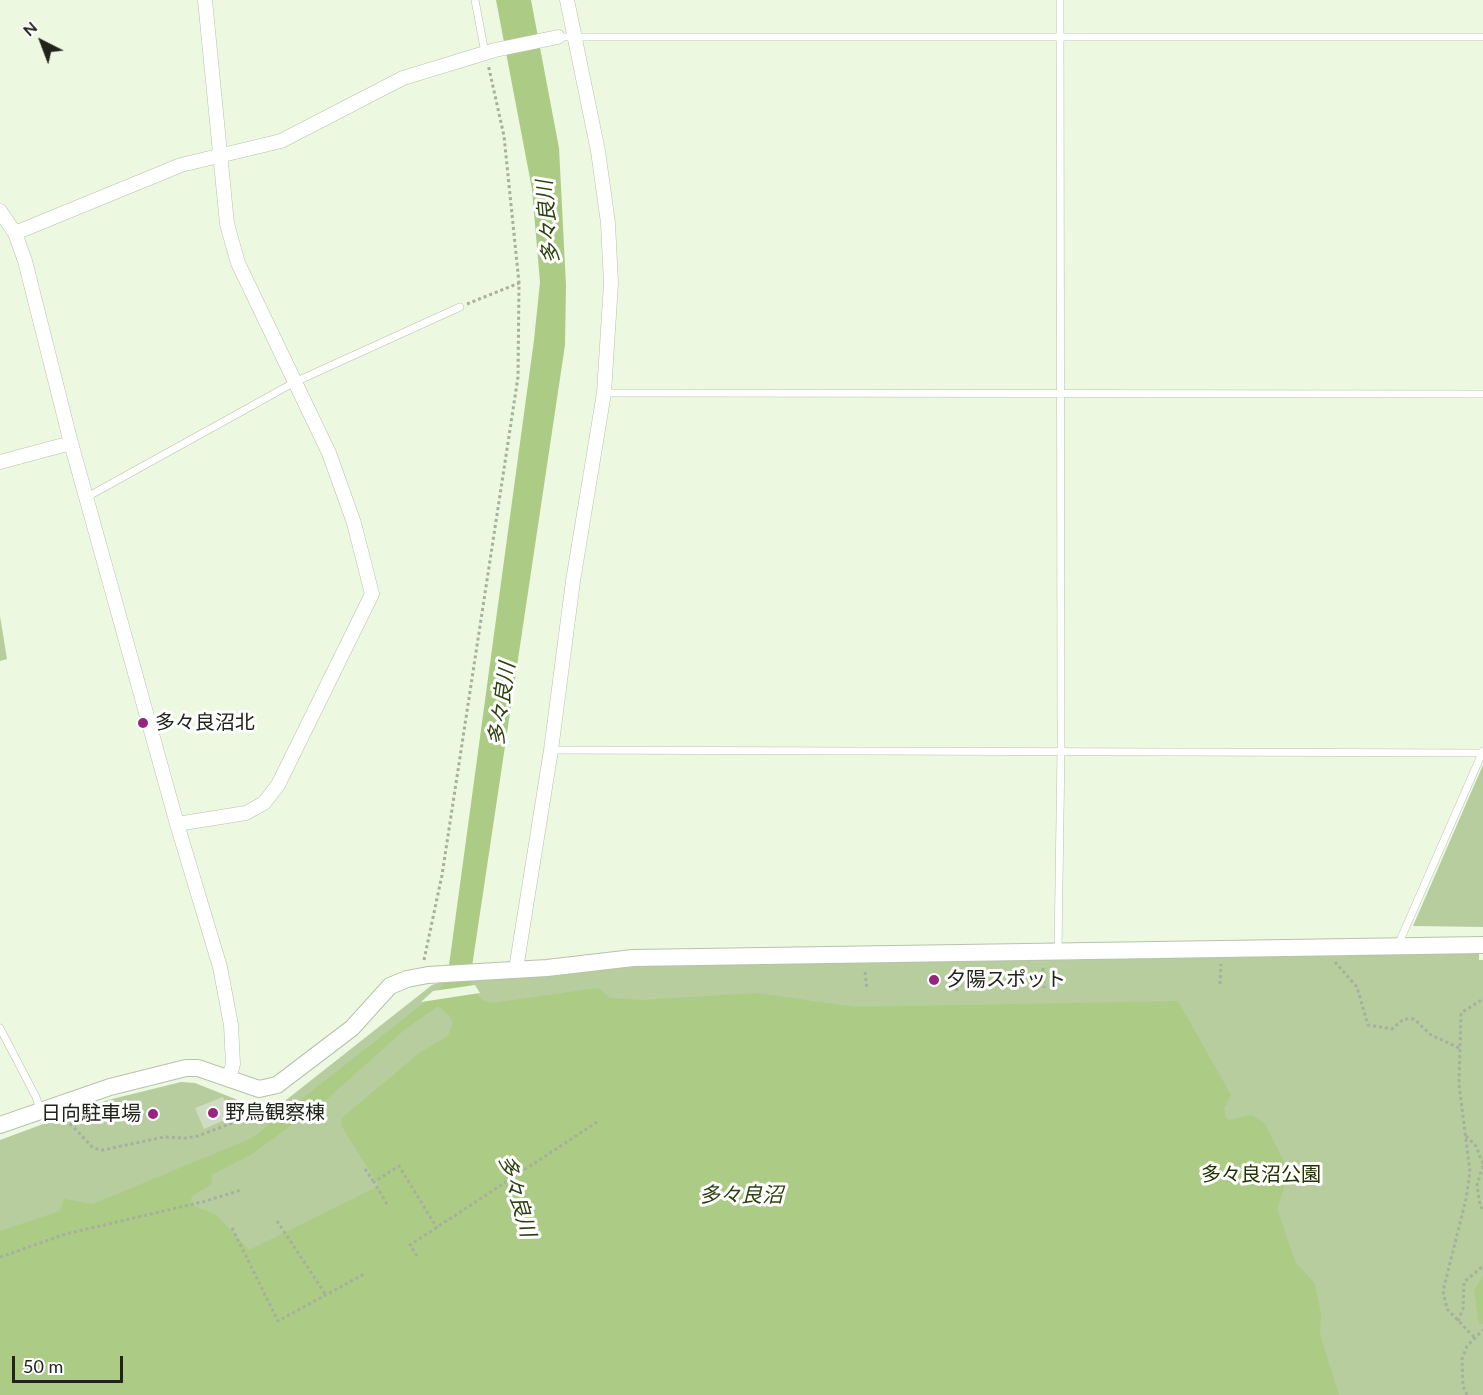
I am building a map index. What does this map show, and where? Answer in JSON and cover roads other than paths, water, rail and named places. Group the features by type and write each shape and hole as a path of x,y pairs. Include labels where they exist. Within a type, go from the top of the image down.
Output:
{"street":[{"path":"177,824 246,813 264,803 278,784 372,594 368,570 329,453 238,263 227,224 205,0"},
{"path":"516,969 551,750 573,581 604,393 611,283 608,223 598,151 567,0"},
{"path":"15,233 181,165 280,141 403,78 490,52 558,37"},
{"path":"0,211 15,233 25,261 71,443 177,824 220,967 231,1025 233,1064 229,1078"},
{"path":"0,462 71,443"},
{"path":"0,1125 110,1087 186,1068 198,1068 259,1089 277,1085 352,1028 390,986 425,975 547,968 633,958 1483,945"}],"lane":[{"path":"475,0 490,52"},
{"path":"1058,950 1061,750 1060,0"},
{"path":"558,37 1483,38"},
{"path":"87,497 295,382 460,307"},
{"path":"604,393 1483,394"},
{"path":"551,750 1482,752 1398,945"},
{"path":"0,1028 40,1110"}],"water":[{"name":"多々良沼","path":"496,0 531,0 559,148 566,285 565,345 470,980 474,991 482,1000 492,1003 598,988 610,998 642,1000 757,993 855,1007 1178,1001 1231,1095 1224,1108 1226,1118 1230,1120 1251,1115 1264,1123 1286,1165 1287,1179 1277,1209 1296,1263 1315,1284 1321,1314 1320,1334 1339,1395 0,1395 0,1231 60,1211 64,1199 93,1204 252,1138 434,995 447,980 534,340 540,282 532,189","holes":["438,1006 449,1015 453,1023 448,1036 419,1053 342,1118 341,1125 379,1186 249,1250 216,1215 190,1204 192,1196 212,1184 211,1175 252,1154 328,1098 403,1031"]},
{"path":"1483,1275 1483,1324 1479,1324 1474,1291"}],"place":[{"name":"多々良沼北","path":"143,723"},
{"name":"夕陽スポット","path":"934,980"},
{"name":"野鳥観察棟","path":"213,1113"},
{"name":"日向駐車場","path":"153,1114"}],"water label":[{"name":"多々良川","path":"548,222"},
{"name":"多々良川","path":"502,704"},
{"name":"多々良川","path":"517,1196"}],"park label":[{"name":"多々良沼公園","path":"1261,1175"}]}
